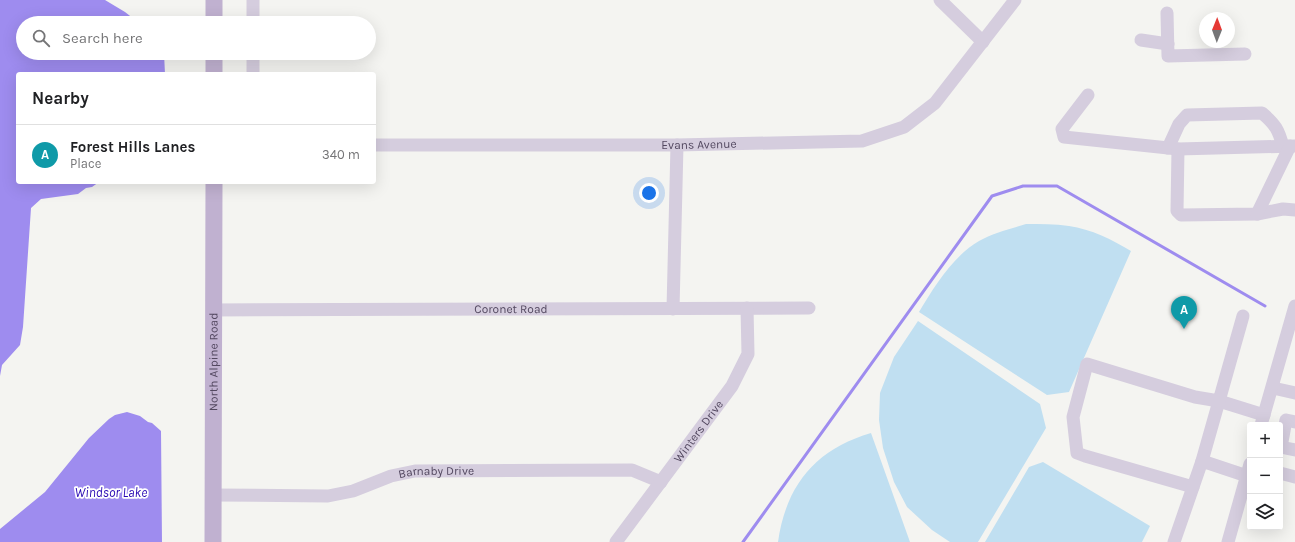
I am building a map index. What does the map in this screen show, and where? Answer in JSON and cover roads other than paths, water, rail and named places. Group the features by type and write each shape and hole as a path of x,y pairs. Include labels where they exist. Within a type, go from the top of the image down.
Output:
{"main road":[{"path":"214,0 214,16"},
{"path":"214,60 214,72"},
{"name":"North Alpine Road","path":"213,542 214,184"}],"street":[{"path":"253,0 253,16"},
{"path":"940,0 983,42"},
{"name":"Evans Avenue","path":"376,145 677,145 862,141 904,127 935,103 1015,0"},
{"path":"1167,13 1168,56 1245,54"},
{"path":"1141,40 1168,44"},
{"path":"253,60 253,72"},
{"path":"1088,95 1062,129 1064,137 1173,148 1289,146"},
{"path":"1289,146 1280,136 1274,123 1262,113 1188,115 1180,124 1173,148 1177,211 1181,215 1257,214 1284,209 1295,210"},
{"path":"673,309 677,145"},
{"path":"1257,214 1289,146"},
{"path":"1194,487 1077,453 1073,417 1087,364 1195,397 1219,401 1263,420 1295,306"},
{"name":"Winters Drive","path":"616,542 732,386 748,354 747,308"},
{"name":"Coronet Road","path":"214,310 809,308"},
{"path":"1174,542 1202,462 1243,316"},
{"path":"1272,388 1295,392"},
{"path":"1283,434 1286,420 1295,422"},
{"path":"1283,448 1295,450"},
{"path":"1202,462 1247,470"},
{"name":"Barnaby Drive","path":"213,495 328,496 353,491 391,476 415,471 632,470 661,482"},
{"path":"1228,542 1247,474"},
{"path":"1283,474 1295,477"}],"water":[{"path":"0,0 105,0 130,16 16,16 16,60 164,60 165,72 16,72 16,184 96,184 92,187 86,188 78,194 41,199 31,208 23,327 20,345 2,365 0,376"},
{"name":"Windsor Lake","path":"127,412 140,416 152,423 161,431 162,542 0,542 0,529 45,492 89,438 109,419 115,415"}],"waterway":[{"path":"743,542 992,196 1023,186 1057,186 1265,306"}],"place":[{"name":"Forest Hills Lanes","path":"1184,329"}]}
